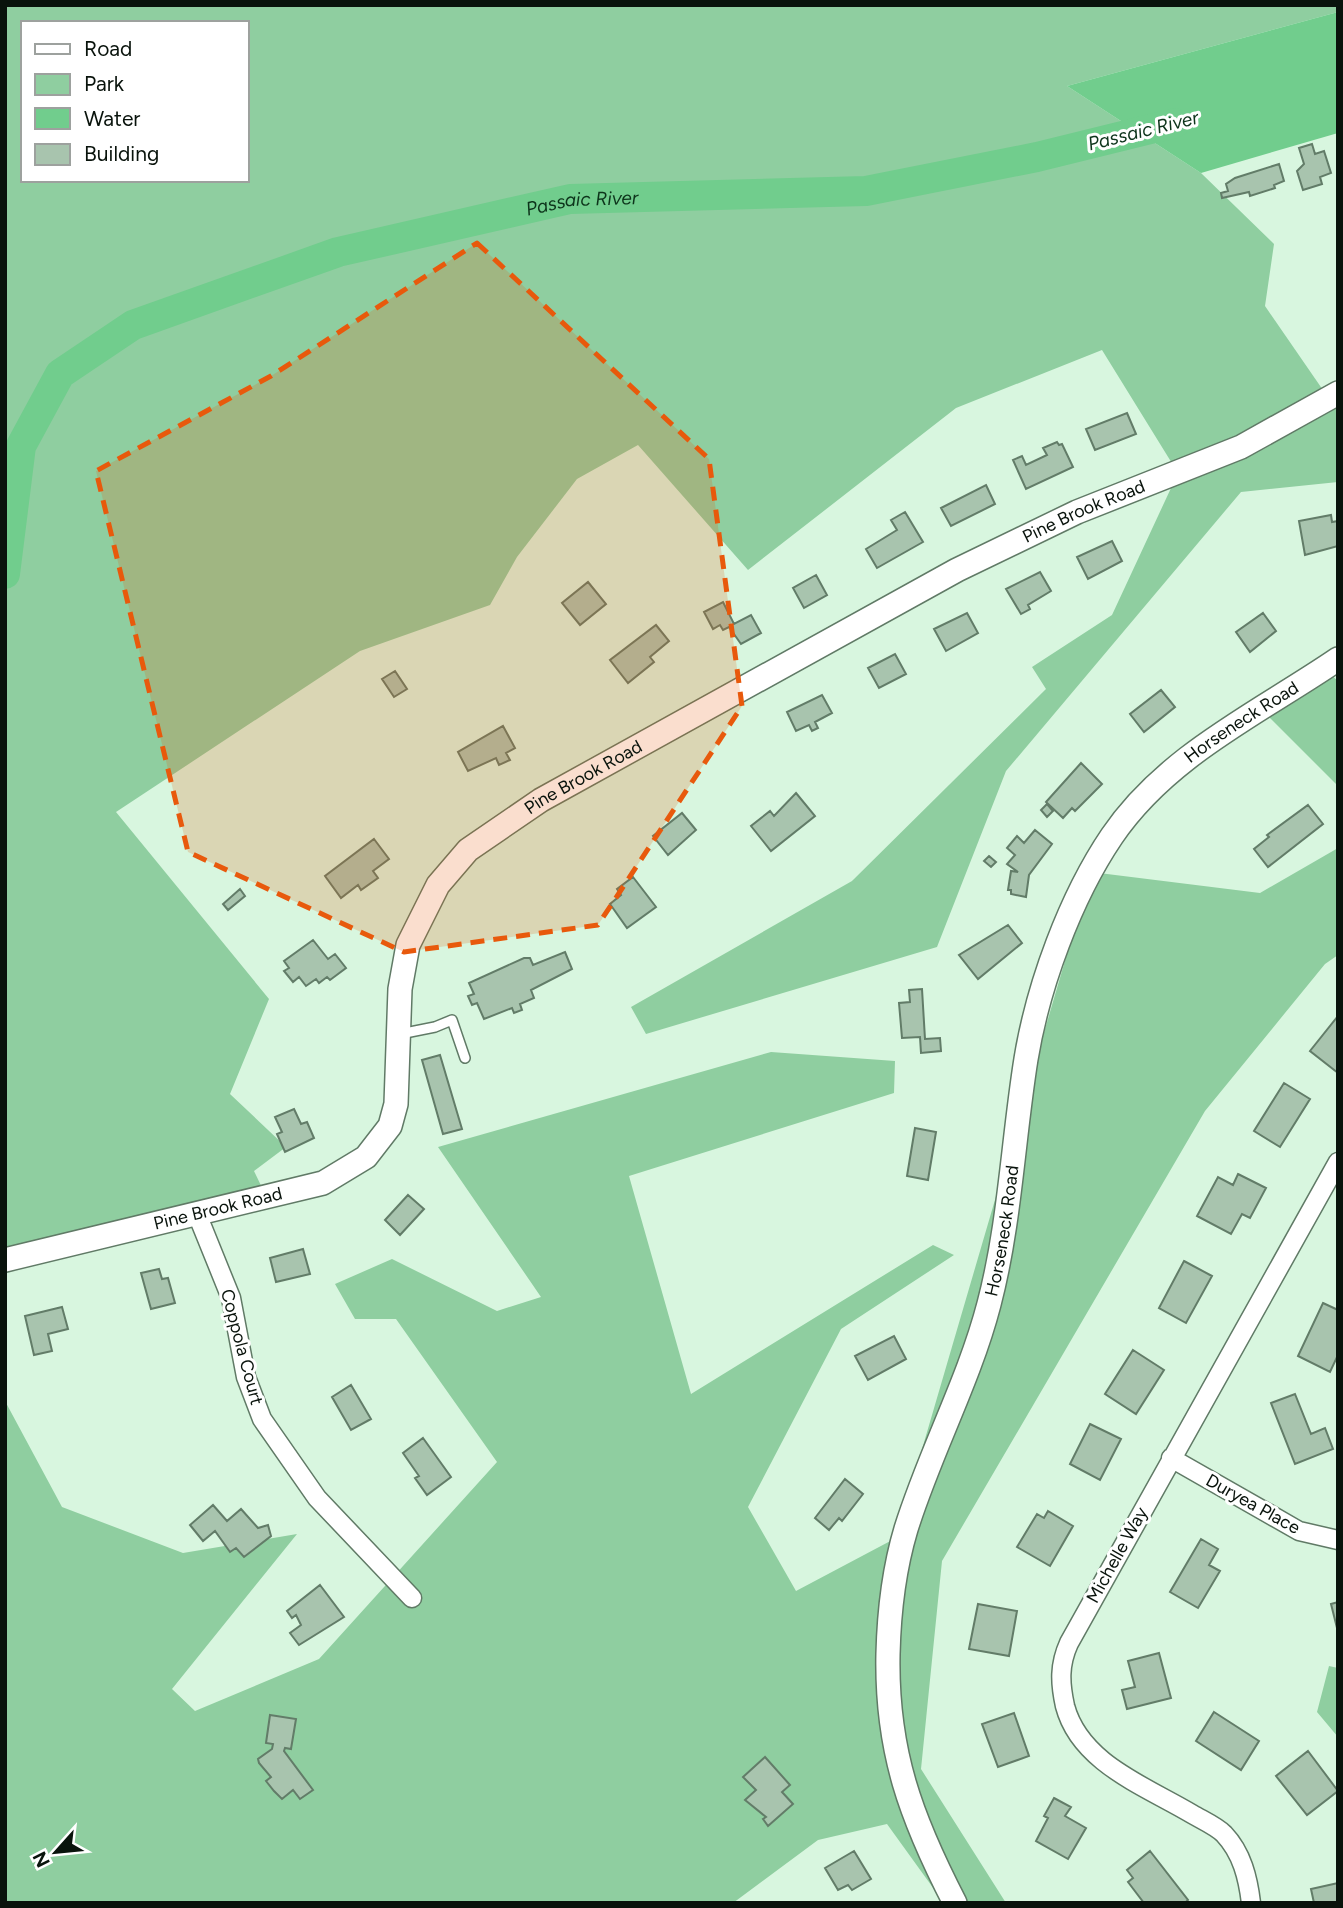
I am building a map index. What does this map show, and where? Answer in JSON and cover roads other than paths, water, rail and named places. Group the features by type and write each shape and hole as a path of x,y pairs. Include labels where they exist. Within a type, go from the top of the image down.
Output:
{"street":[{"name":"Pine Brook Road","path":"5,1260 323,1183 366,1157 384,1136 396,1104 403,967 417,925 452,867 503,824 575,781 1016,539 1241,447 1338,393"},
{"name":"Horseneck Road","path":"955,1903 910,1809 896,1754 888,1676 891,1598 912,1511 968,1372 989,1302 1000,1250 1027,1058 1040,1002 1069,919 1105,848 1130,812 1186,758 1338,659"},
{"name":"Michelle Way","path":"1251,1903 1240,1856 1223,1833 1086,1748 1069,1719 1060,1687 1061,1664 1069,1643 1171,1458 1338,1162"},
{"name":"Coppola Court","path":"197,1214 231,1298 246,1377 262,1419 317,1498 412,1598"},
{"name":"Duryea Place","path":"1171,1458 1299,1531 1338,1540"}],"lane":[{"path":"400,1034 435,1027 452,1020 465,1058"}],"water":[{"path":"1338,12 1338,133 1201,173 1067,86"}],"waterway":[{"name":"Passaic River","path":"5,574 21,446 60,374 133,325 338,252 570,199 866,191 1037,157 1175,123"}]}
